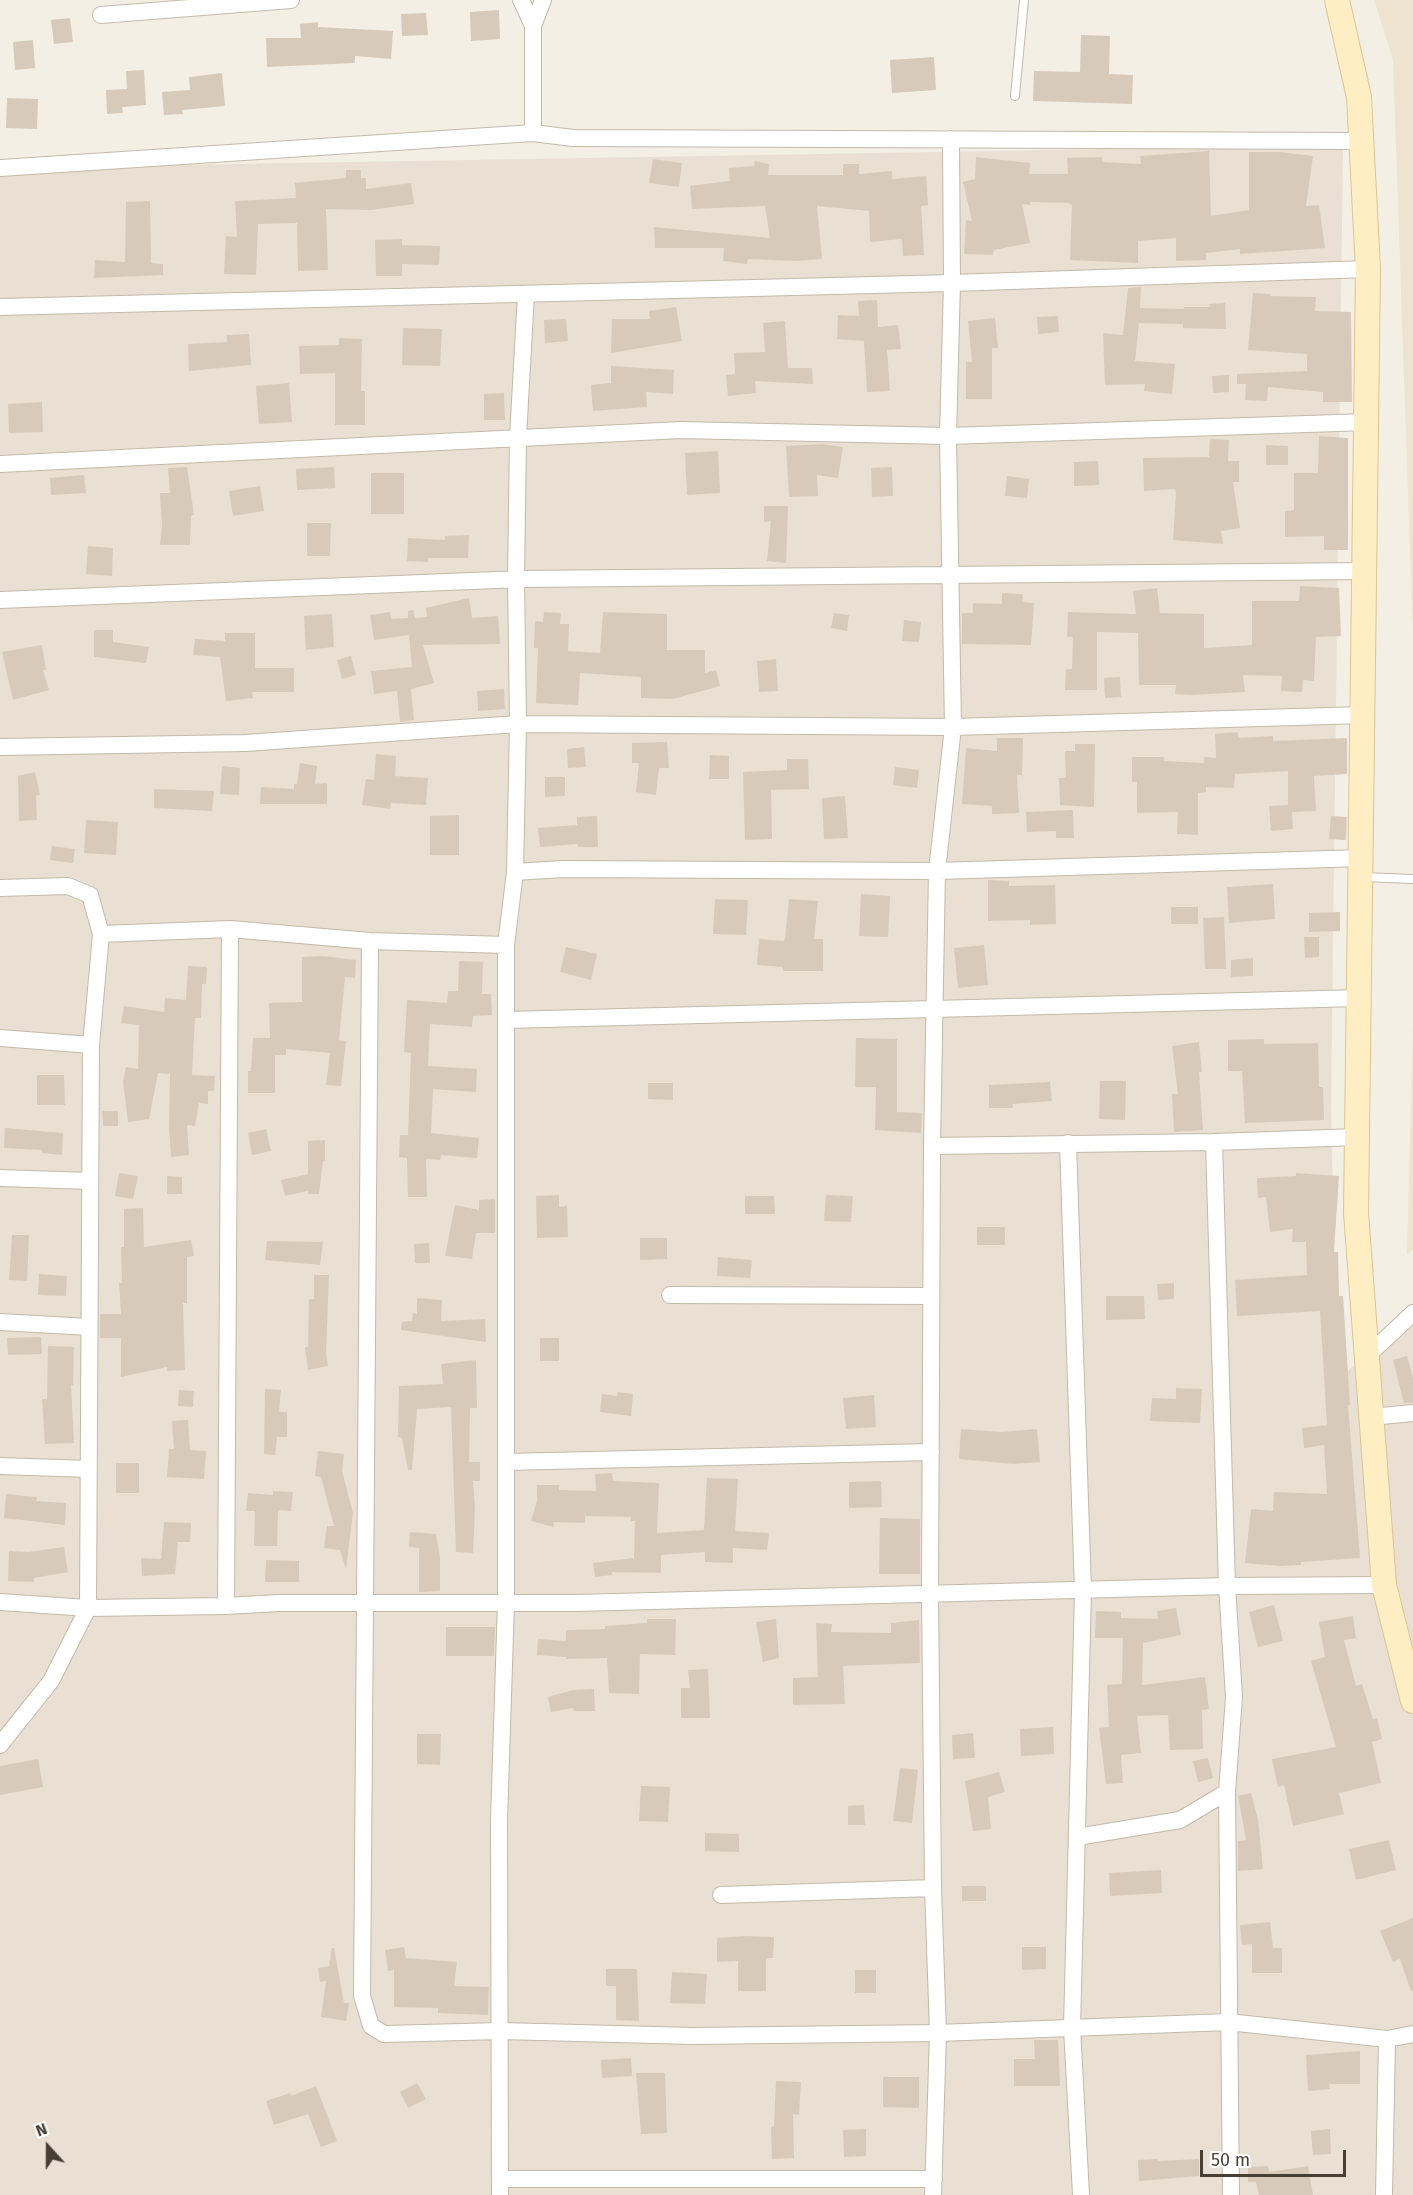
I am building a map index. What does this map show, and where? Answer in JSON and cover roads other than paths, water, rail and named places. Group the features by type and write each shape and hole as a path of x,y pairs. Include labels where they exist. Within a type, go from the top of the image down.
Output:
{"main road":[{"path":"1337,0 1359,97 1368,269 1366,571 1356,1213 1365,1358 1384,1585 1408,1662 1413,1701"}],"street":[{"path":"101,15 291,0"},
{"path":"521,0 533,26"},
{"path":"533,134 533,26 543,0"},
{"path":"0,168 533,134 573,138 1362,141"},
{"path":"526,294 518,437 516,580 518,724 515,872 506,945 506,1602 499,1821 500,2187 934,2187 938,2033 933,1888 930,1595 933,1009 937,871 953,727 948,436 952,284 951,140"},
{"path":"0,307 952,284 1368,269"},
{"path":"0,464 681,430 948,436 1367,422"},
{"path":"0,600 516,580 950,573 1366,571"},
{"path":"0,747 245,743 518,724 953,727 1364,715"},
{"path":"515,872 563,868 937,871 1362,868"},
{"path":"0,888 68,886 90,895 101,934 91,1045 88,1608 51,1681 0,1745"},
{"path":"101,934 230,929 370,941 506,945"},
{"path":"226,1606 230,929"},
{"path":"370,941 367,1605 362,1996 371,2026 384,2034 501,2031 693,2036 938,2033 1228,2022 1387,2039 1413,2034"},
{"path":"506,1020 1360,998"},
{"path":"0,1038 91,1045"},
{"path":"932,1146 1214,1142 1357,1137"},
{"path":"1214,1142 1227,1586 1234,1698 1227,1792 1231,2195"},
{"path":"1068,1143 1083,1592 1072,2028 1081,2195"},
{"path":"0,1178 90,1181"},
{"path":"670,1295 931,1296"},
{"path":"1365,1358 1413,1313"},
{"path":"0,1322 89,1327"},
{"path":"1371,1417 1413,1413"},
{"path":"506,1462 931,1452"},
{"path":"0,1466 89,1469"},
{"path":"0,1602 88,1608 279,1603 367,1605 576,1603 1083,1592 1227,1586 1384,1585"},
{"path":"1077,1838 1180,1820 1227,1792"},
{"path":"721,1895 933,1888"},
{"path":"1384,2195 1387,2039"}],"lane":[{"path":"1015,96 1024,0"},
{"path":"1362,868 1413,879"}]}
